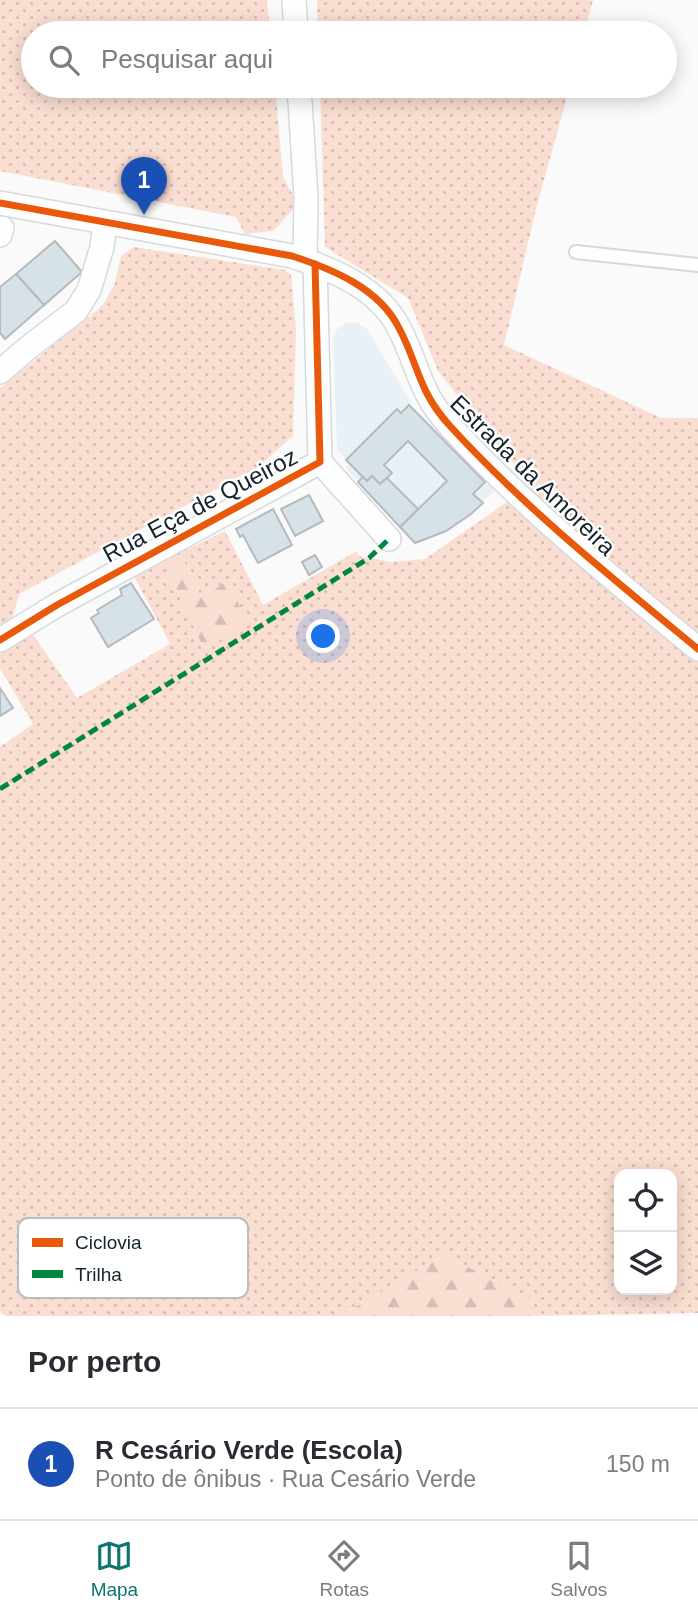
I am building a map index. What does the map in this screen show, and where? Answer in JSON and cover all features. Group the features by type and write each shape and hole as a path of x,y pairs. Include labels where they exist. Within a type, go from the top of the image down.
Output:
{"street":[{"path":"294,0 295,21"},
{"name":"Rua Eça de Queiroz","path":"0,640 57,605 320,462 300,98"},
{"name":"Estrada da Amoreira","path":"0,203 275,253 310,262 349,280 378,300 399,327 427,396 451,427 561,536 698,649"},
{"path":"0,372 76,311 89,290 102,247 105,223"},
{"path":"320,462 389,539"}],"lane":[{"path":"576,252 698,265"}],"shaded area":[{"path":"346,323 357,323 367,329 411,403 409,405 495,491 458,524 429,539 415,543 346,468 350,463 337,450 333,340 337,329"}],"green space":[{"path":"0,0 267,0 269,21 21,21 21,98 276,98 283,177 293,195 293,210 273,231 245,234 236,217 0,171"},
{"path":"317,0 593,0 587,21 318,21"},
{"path":"320,98 567,98 537,205 504,345 661,418 698,418 698,1313 534,1316 532,1300 444,1255 340,1316 6,1316 0,1312 0,747 33,724 0,668 0,652 30,630 77,698 170,644 134,576 163,561 204,649 228,581 202,599 180,553 225,531 263,605 357,551 358,556 392,562 425,559 533,484 498,447 438,371 408,298 325,247"},
{"path":"134,247 285,270 291,275 296,330 293,436 258,467 19,594 13,617 0,626 0,388 103,305 115,283 121,256"},
{"path":"180,553 202,598 228,580 248,625 204,649 163,561"},
{"path":"444,1255 532,1300 534,1316 340,1316"}],"building":[{"path":"55,241 82,272 44,305 16,274"},
{"path":"16,274 44,305 5,339 0,333 0,287"},
{"path":"409,405 485,482 473,494 483,503 471,514 446,531 415,543 400,527 447,481 408,441 384,465 392,473 380,484 372,476 367,481 346,460 397,409 401,413"},
{"path":"372,476 380,484 387,478 418,509 400,527 358,482 363,477 367,481"},
{"path":"309,495 323,521 295,536 281,509"},
{"path":"273,509 292,545 258,563 243,535 240,537 236,529"},
{"path":"315,555 322,567 309,575 302,562"},
{"path":"131,583 154,619 108,647 91,618 99,613 97,610 122,595 120,589"},
{"path":"0,688 13,708 0,716"}],"marked path":[{"path":"0,789 369,558 389,539"}],"cycle path":[{"path":"0,203 292,256 353,282 367,291 390,314 406,342 425,390 450,426 539,514 698,649"},
{"path":"0,640 57,605 320,462 315,264"}],"place":[{"name":"R Cesário Verde (Escola)","path":"144,215"}]}
